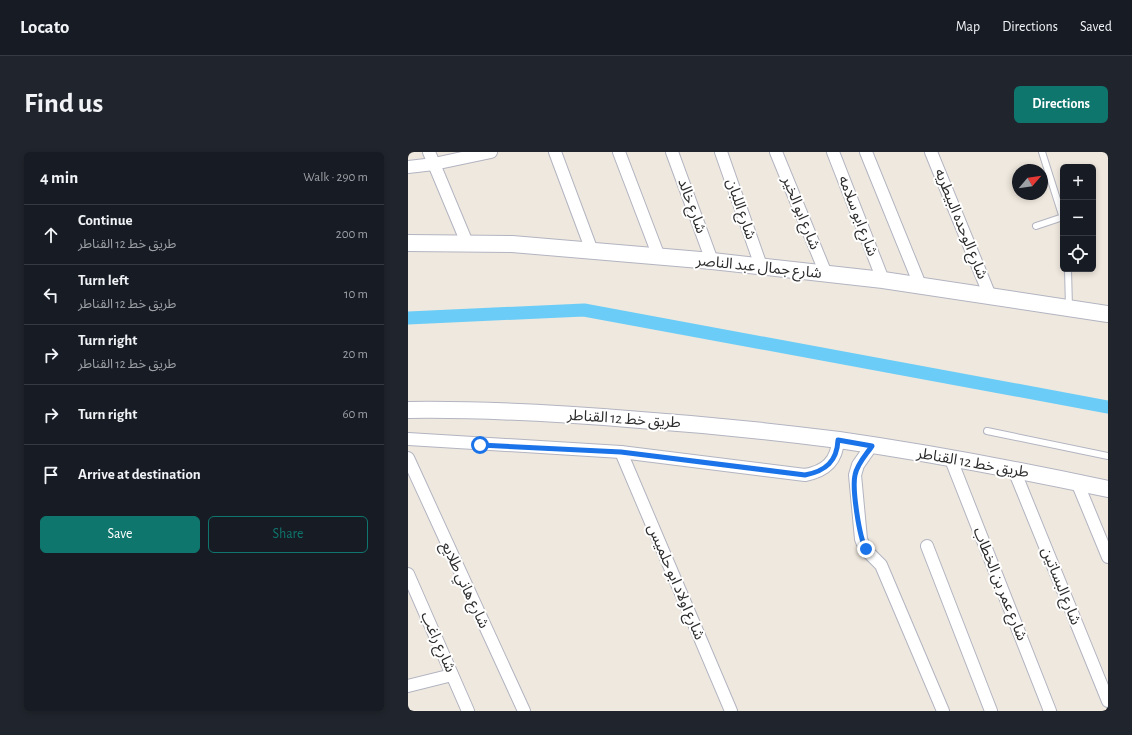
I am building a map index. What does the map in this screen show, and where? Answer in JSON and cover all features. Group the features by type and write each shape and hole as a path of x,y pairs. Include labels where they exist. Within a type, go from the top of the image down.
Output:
{"street":[{"path":"429,152 467,243"},
{"path":"555,152 592,251"},
{"path":"619,152 659,257"},
{"name":"شارع خالد","path":"672,152 712,261"},
{"name":"شارع اللبان","path":"721,152 761,266"},
{"name":"شارع ابو الخير","path":"776,152 826,274"},
{"name":"شارع ابو سلامه","path":"833,152 883,280"},
{"path":"866,152 920,285"},
{"name":"شارع الوحده البيطريه","path":"931,152 990,296"},
{"path":"408,167 434,164 485,153"},
{"name":"شارع جمال عبد الناصر","path":"408,243 512,244 712,261 883,280 1108,314"},
{"name":"طريق خط 12 القناطر","path":"408,410 499,411 568,414 678,423 838,440 950,458 1108,489"},
{"path":"408,439 621,452 805,475 825,468 833,461 837,451 838,440"},
{"path":"872,446 858,465 855,475 861,539 866,549 881,565 943,711"},
{"name":"شارع اولاد ابو حلميس","path":"621,452 732,711"},
{"name":"شارع هاني طلايع","path":"408,458 524,711"},
{"name":"شارع عمر بن الخطاب","path":"950,458 1050,711"},
{"name":"شارع البساتين","path":"1014,470 1108,701"},
{"path":"1077,482 1108,557"},
{"path":"927,546 991,711"},
{"name":"شارع راغب","path":"408,574 468,711"},
{"path":"408,686 452,675"}],"lane":[{"path":"1042,152 1060,209"},
{"path":"1036,226 1060,219"},
{"path":"1068,272 1069,308"},
{"path":"987,432 1108,456"}],"waterway":[{"path":"408,318 584,310 1108,407"}],"route":[{"path":"480,445 621,452 805,475 817,472 825,468 833,461 837,451 838,440 872,446 858,465 854,480 861,539 866,549"}]}
